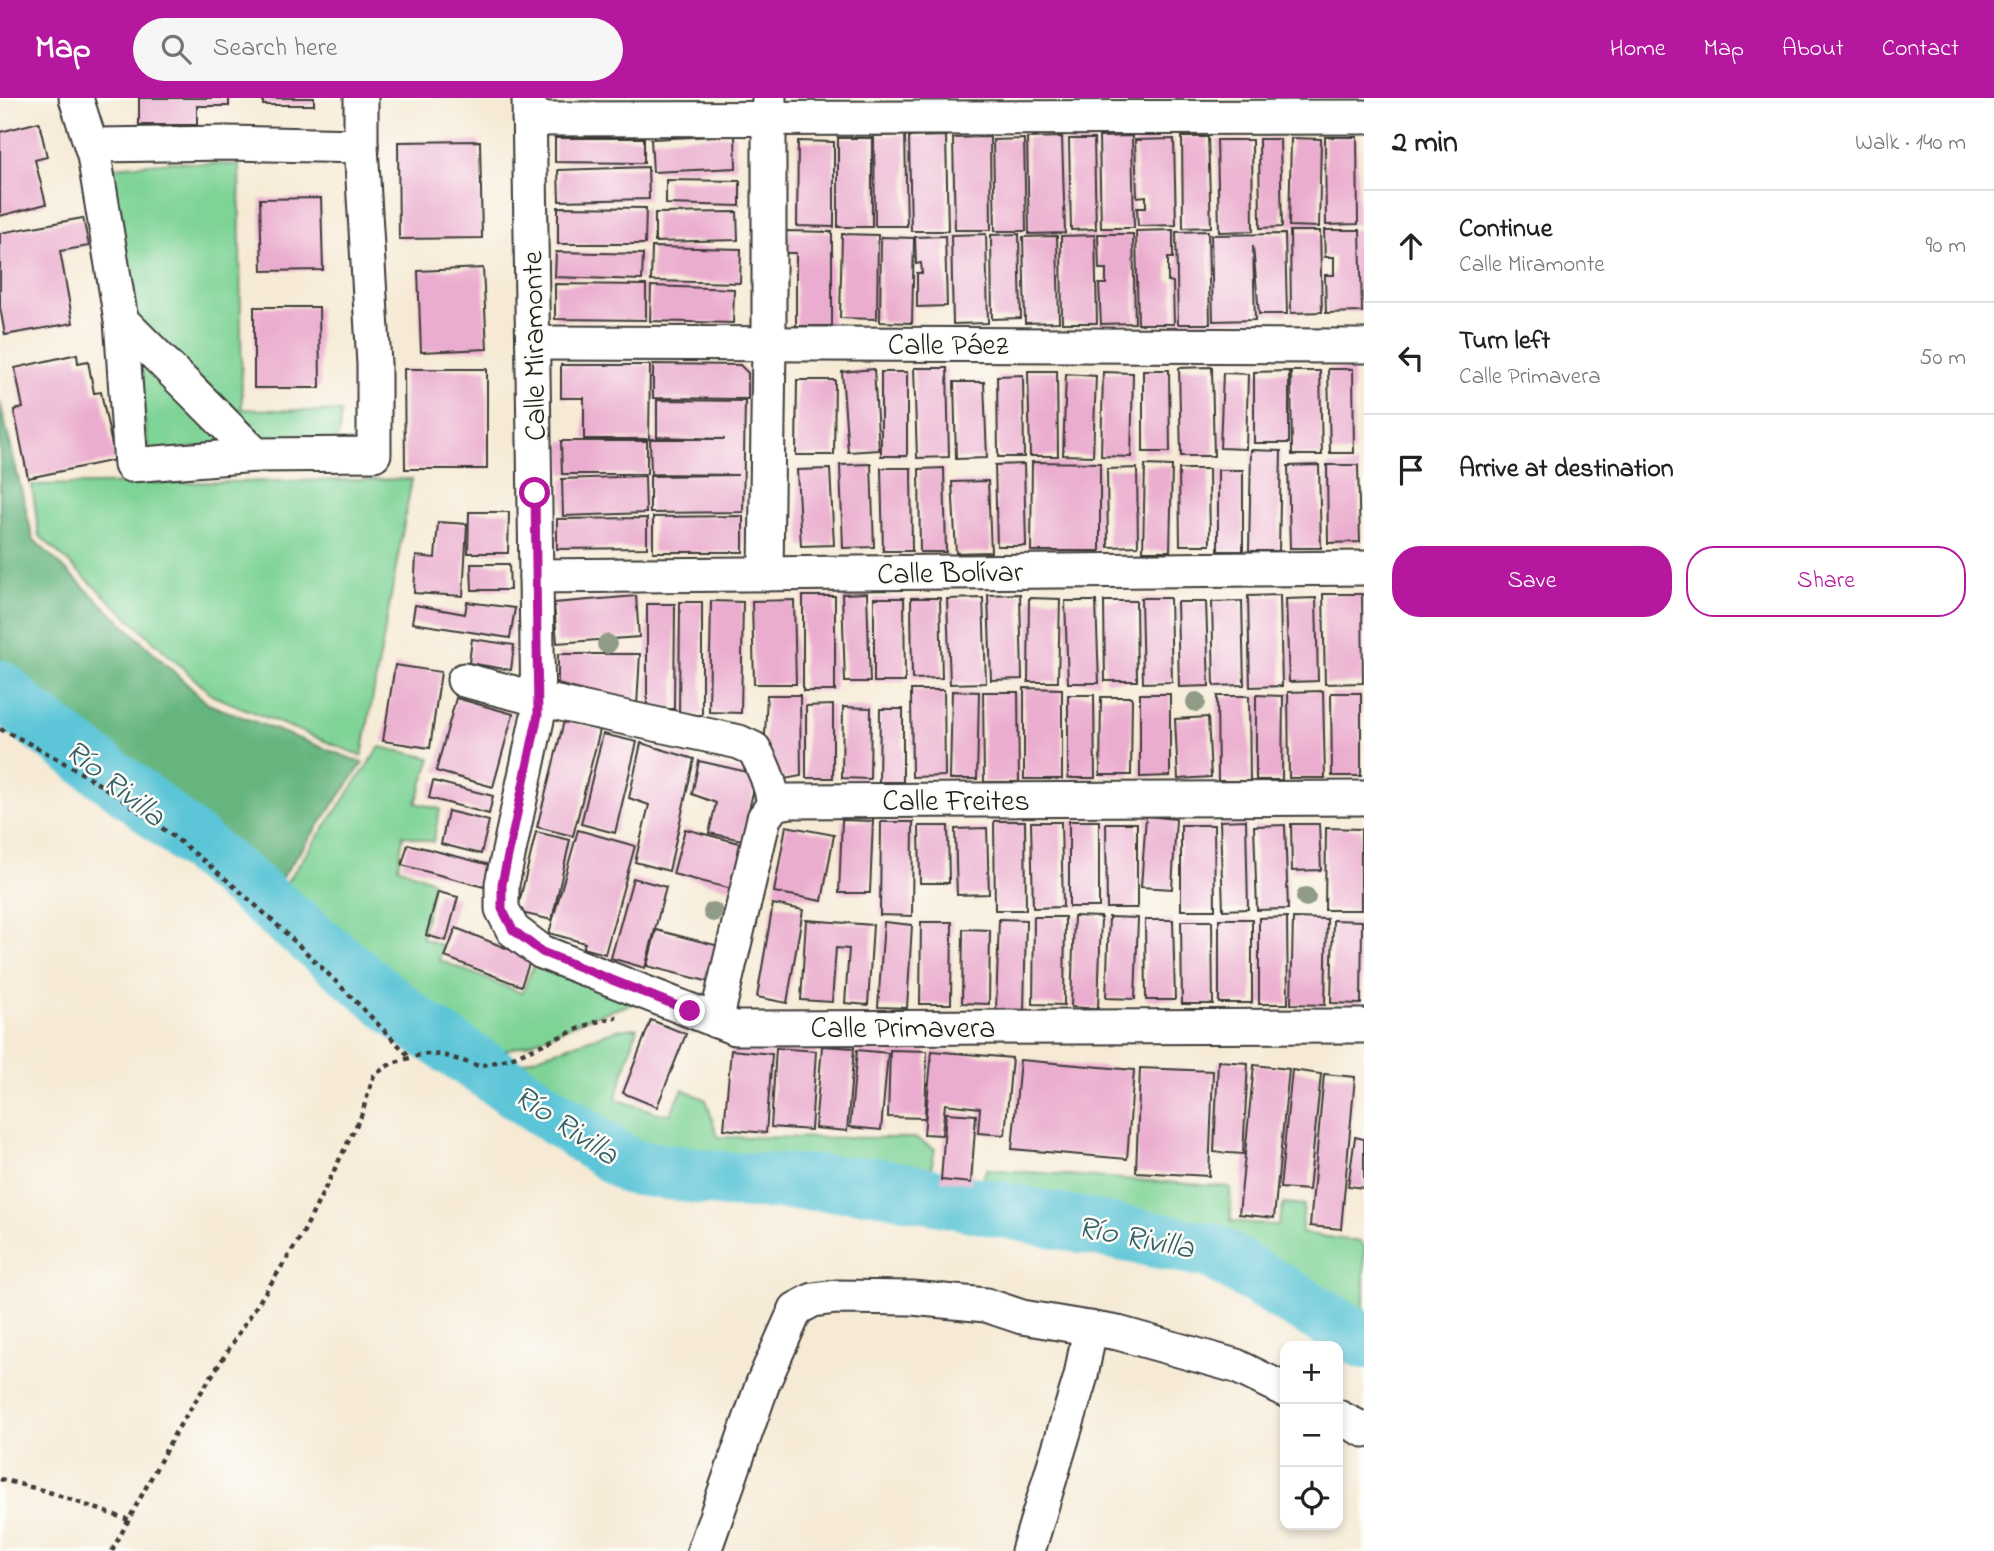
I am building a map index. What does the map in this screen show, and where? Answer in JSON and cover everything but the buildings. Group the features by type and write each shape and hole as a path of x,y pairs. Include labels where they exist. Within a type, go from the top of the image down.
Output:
{"street":[{"path":"76,98 96,150"},
{"path":"99,98 96,150 121,320 131,465 256,455 374,454 374,364 361,146 361,98"},
{"path":"529,109 769,108 1364,117"},
{"path":"766,574 769,108"},
{"name":"Calle Miramonte","path":"502,884 538,715 529,109"},
{"path":"96,150 227,143 361,146"},
{"path":"121,320 256,455"},
{"name":"Calle Páez","path":"533,343 1364,346"},
{"name":"Calle Bolívar","path":"536,576 1364,568"},
{"path":"464,680 538,699 739,742 754,748 769,779 774,804 764,818 716,1021"},
{"name":"Calle Freites","path":"774,804 790,801 1364,799"},
{"name":"Calle Primavera","path":"502,884 502,909 513,930 542,952 735,1028 1364,1026"},
{"path":"704,1551 772,1361 796,1310 813,1300 836,1297 912,1298 986,1305 1022,1317 1118,1333 1236,1366 1280,1388"},
{"path":"1028,1551 1081,1376 1090,1328"},
{"path":"1343,1420 1364,1430"}],"path":[{"path":"0,729 30,743 124,801 220,873 317,962 411,1058"},
{"path":"112,1551 174,1433 302,1235 361,1116 374,1075 392,1063 423,1054 443,1055 479,1066 511,1058 592,1023 628,1015"},
{"path":"0,1479 46,1491 129,1520"}],"green space":[{"path":"172,162 239,165 242,409 341,412 339,435 332,445 254,443 129,319 107,180 114,167"},
{"path":"132,342 237,444 149,452"},
{"path":"0,402 33,539 208,704 363,763 267,898 117,762 100,757 84,740 56,722 0,677"},
{"path":"412,479 362,756 213,696 39,535 32,485"},
{"path":"380,747 431,758 416,803 440,809 433,842 403,835 398,867 433,881 422,938 443,946 439,960 522,993 536,959 638,1002 588,1018 528,1044 477,1058 275,899"},
{"path":"637,1028 616,1099 658,1113 670,1114 683,1089 706,1100 718,1137 915,1138 935,1149 928,1183 977,1188 987,1169 1230,1187 1231,1221 1278,1226 1284,1203 1304,1205 1301,1233 1360,1242 1364,1246 1364,1331 1211,1243 875,1175 723,1168 630,1154 505,1068 616,1030"}],"waterway":[{"name":"Río Rivilla","path":"0,688 25,712 143,800 412,1021 630,1167 727,1180 875,1185 1212,1251 1364,1341"}],"route":[{"path":"535,493 538,715 502,884 502,909 513,930 542,952 690,1011"}]}
